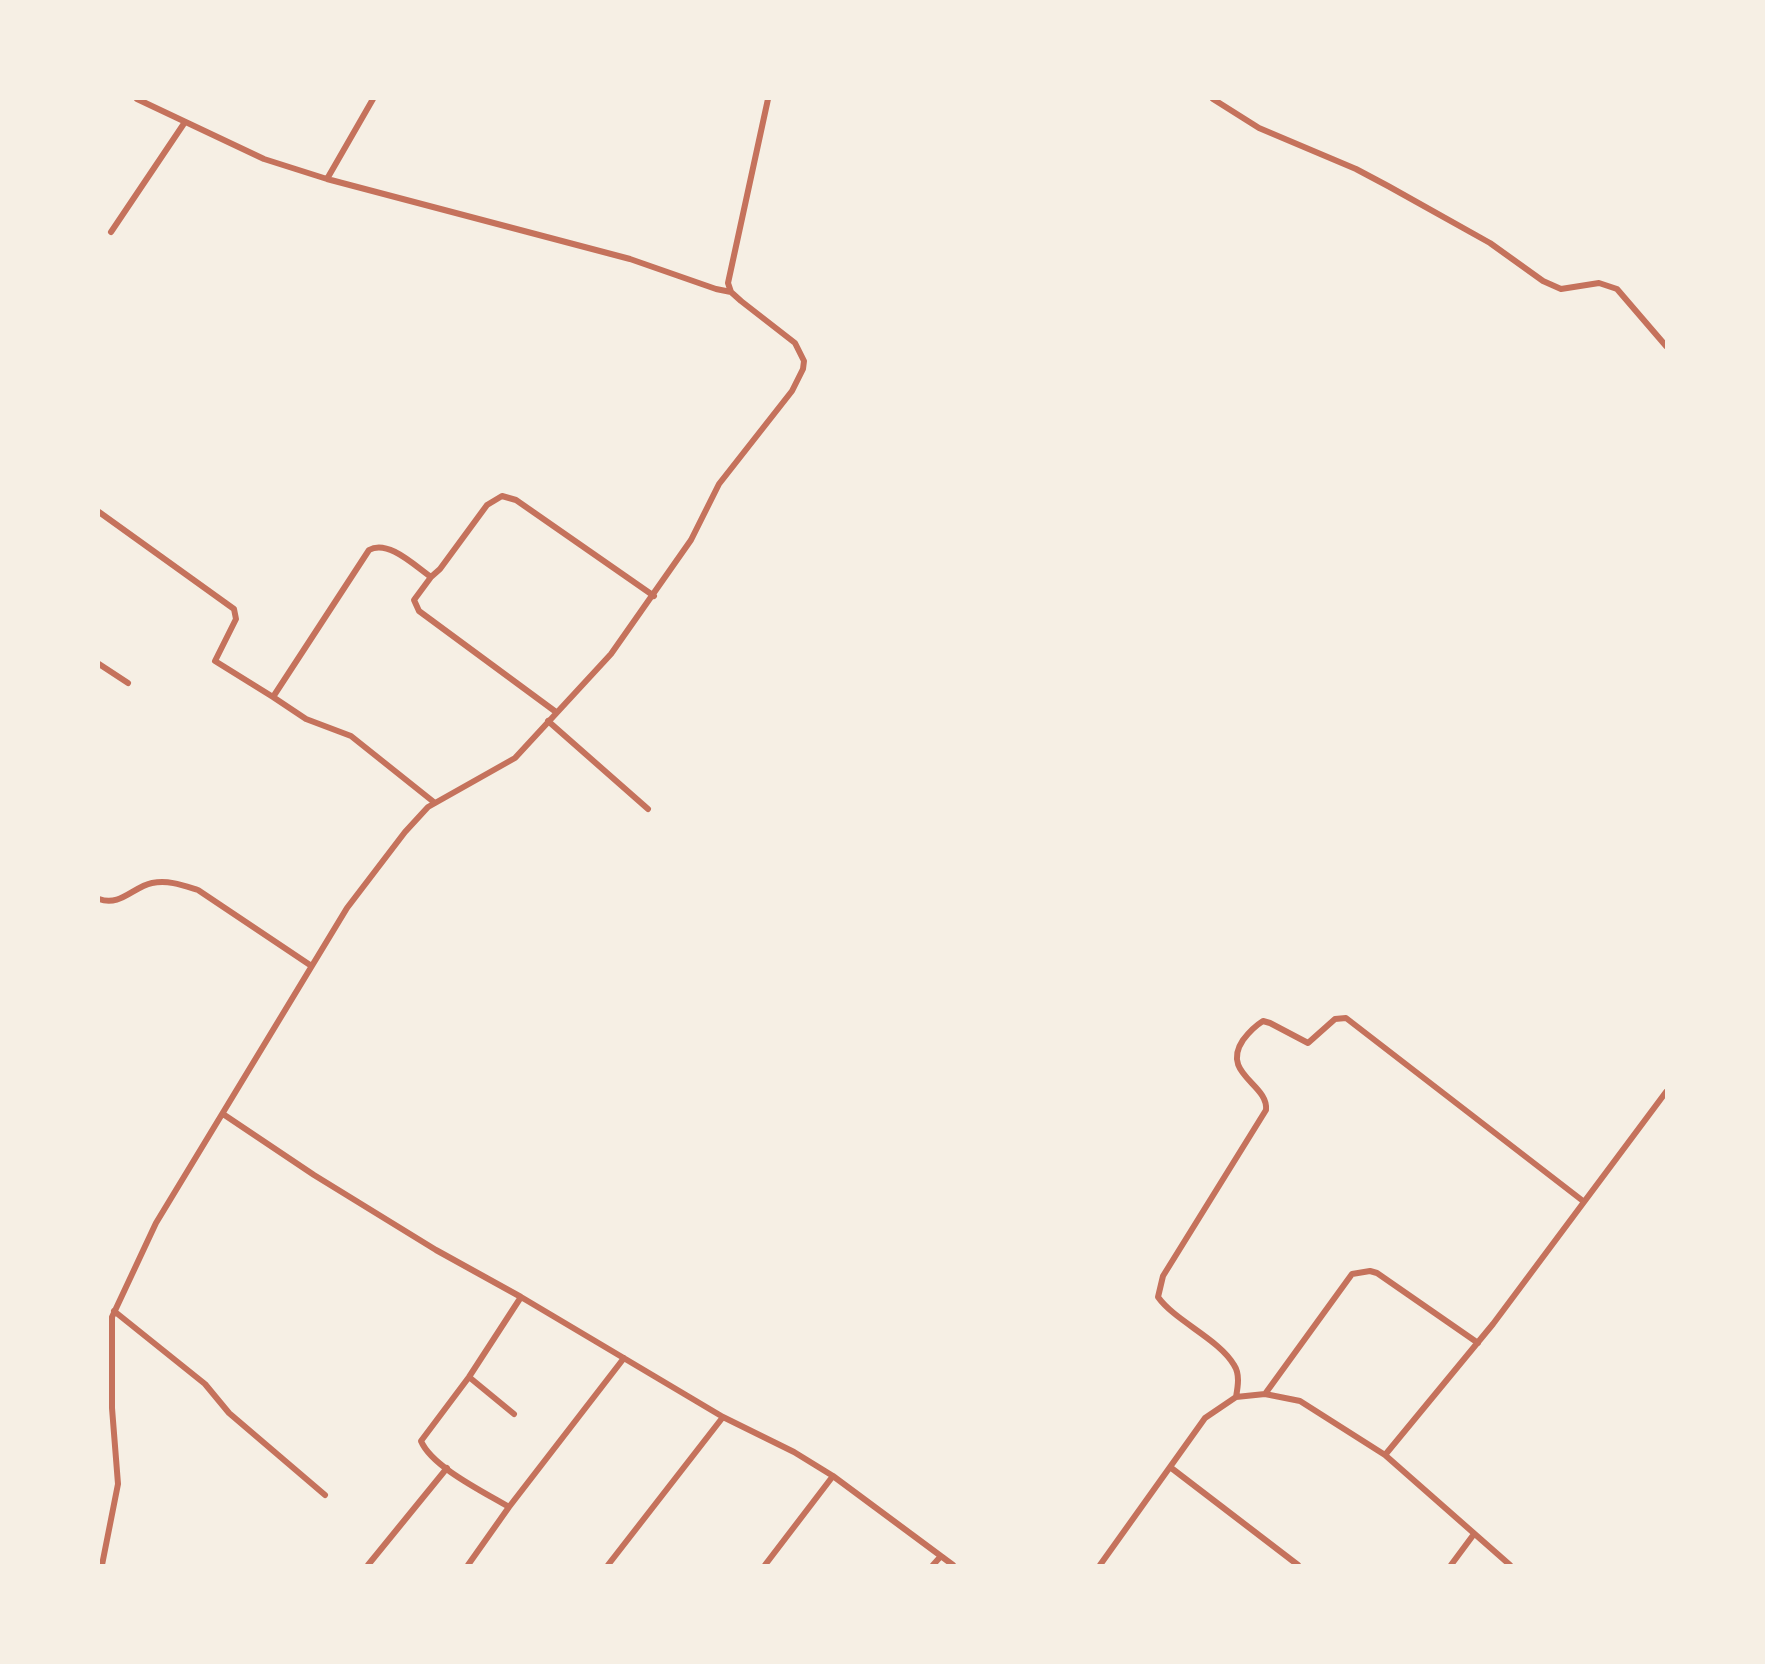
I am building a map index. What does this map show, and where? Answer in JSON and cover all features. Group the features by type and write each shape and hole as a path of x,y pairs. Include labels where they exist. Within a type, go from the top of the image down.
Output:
{"street":[{"path":"102,1565 118,1484 112,1408 111,1324 114,1311 156,1222 224,1114 310,965 347,908 405,832 435,803 514,758 611,654 654,596 691,540 718,484 792,391 803,369 804,361 795,343 731,292 716,289 630,259 327,179 264,159 137,99"},
{"path":"327,179 374,99"},
{"path":"731,292 728,282 730,268 768,99"},
{"path":"1213,99 1259,128 1356,169 1398,192 1490,243 1543,281 1561,289 1599,283 1617,289 1655,336 1666,346"},
{"path":"111,232 185,122"},
{"path":"556,712 415,606 416,597 440,569 487,505 502,496 516,500 654,596"},
{"path":"99,512 234,609 236,619 215,661 219,666 306,719 351,736 435,803"},
{"path":"273,697 369,550 376,546 387,548 431,577"},
{"path":"99,664 128,683"},
{"path":"549,721 648,809"},
{"path":"99,898 114,901 153,883 169,881 180,884 198,890 310,965"},
{"path":"1236,1397 1239,1380 1234,1365 1203,1335 1165,1307 1158,1297 1159,1288 1173,1260 1266,1110 1264,1100 1240,1070 1237,1061 1239,1046 1263,1021 1308,1043 1335,1019 1346,1018 1582,1201"},
{"path":"1385,1455 1478,1343 1582,1201 1666,1092"},
{"path":"224,1114 425,1244 521,1297 723,1417 794,1452 833,1476 953,1565"},
{"path":"1265,1394 1352,1274 1360,1271 1377,1273 1478,1343"},
{"path":"509,1507 447,1468 424,1448 421,1441 469,1377 521,1297"},
{"path":"114,1311 205,1384 229,1413 325,1495"},
{"path":"468,1565 509,1507 624,1358"},
{"path":"469,1377 514,1414"},
{"path":"1100,1565 1205,1418 1236,1397 1265,1394 1300,1401 1385,1455 1510,1565"},
{"path":"608,1565 723,1417"},
{"path":"1170,1467 1298,1565"},
{"path":"368,1565 447,1468"},
{"path":"765,1565 833,1476"},
{"path":"1451,1565 1474,1534"},
{"path":"933,1565 941,1556"}]}
